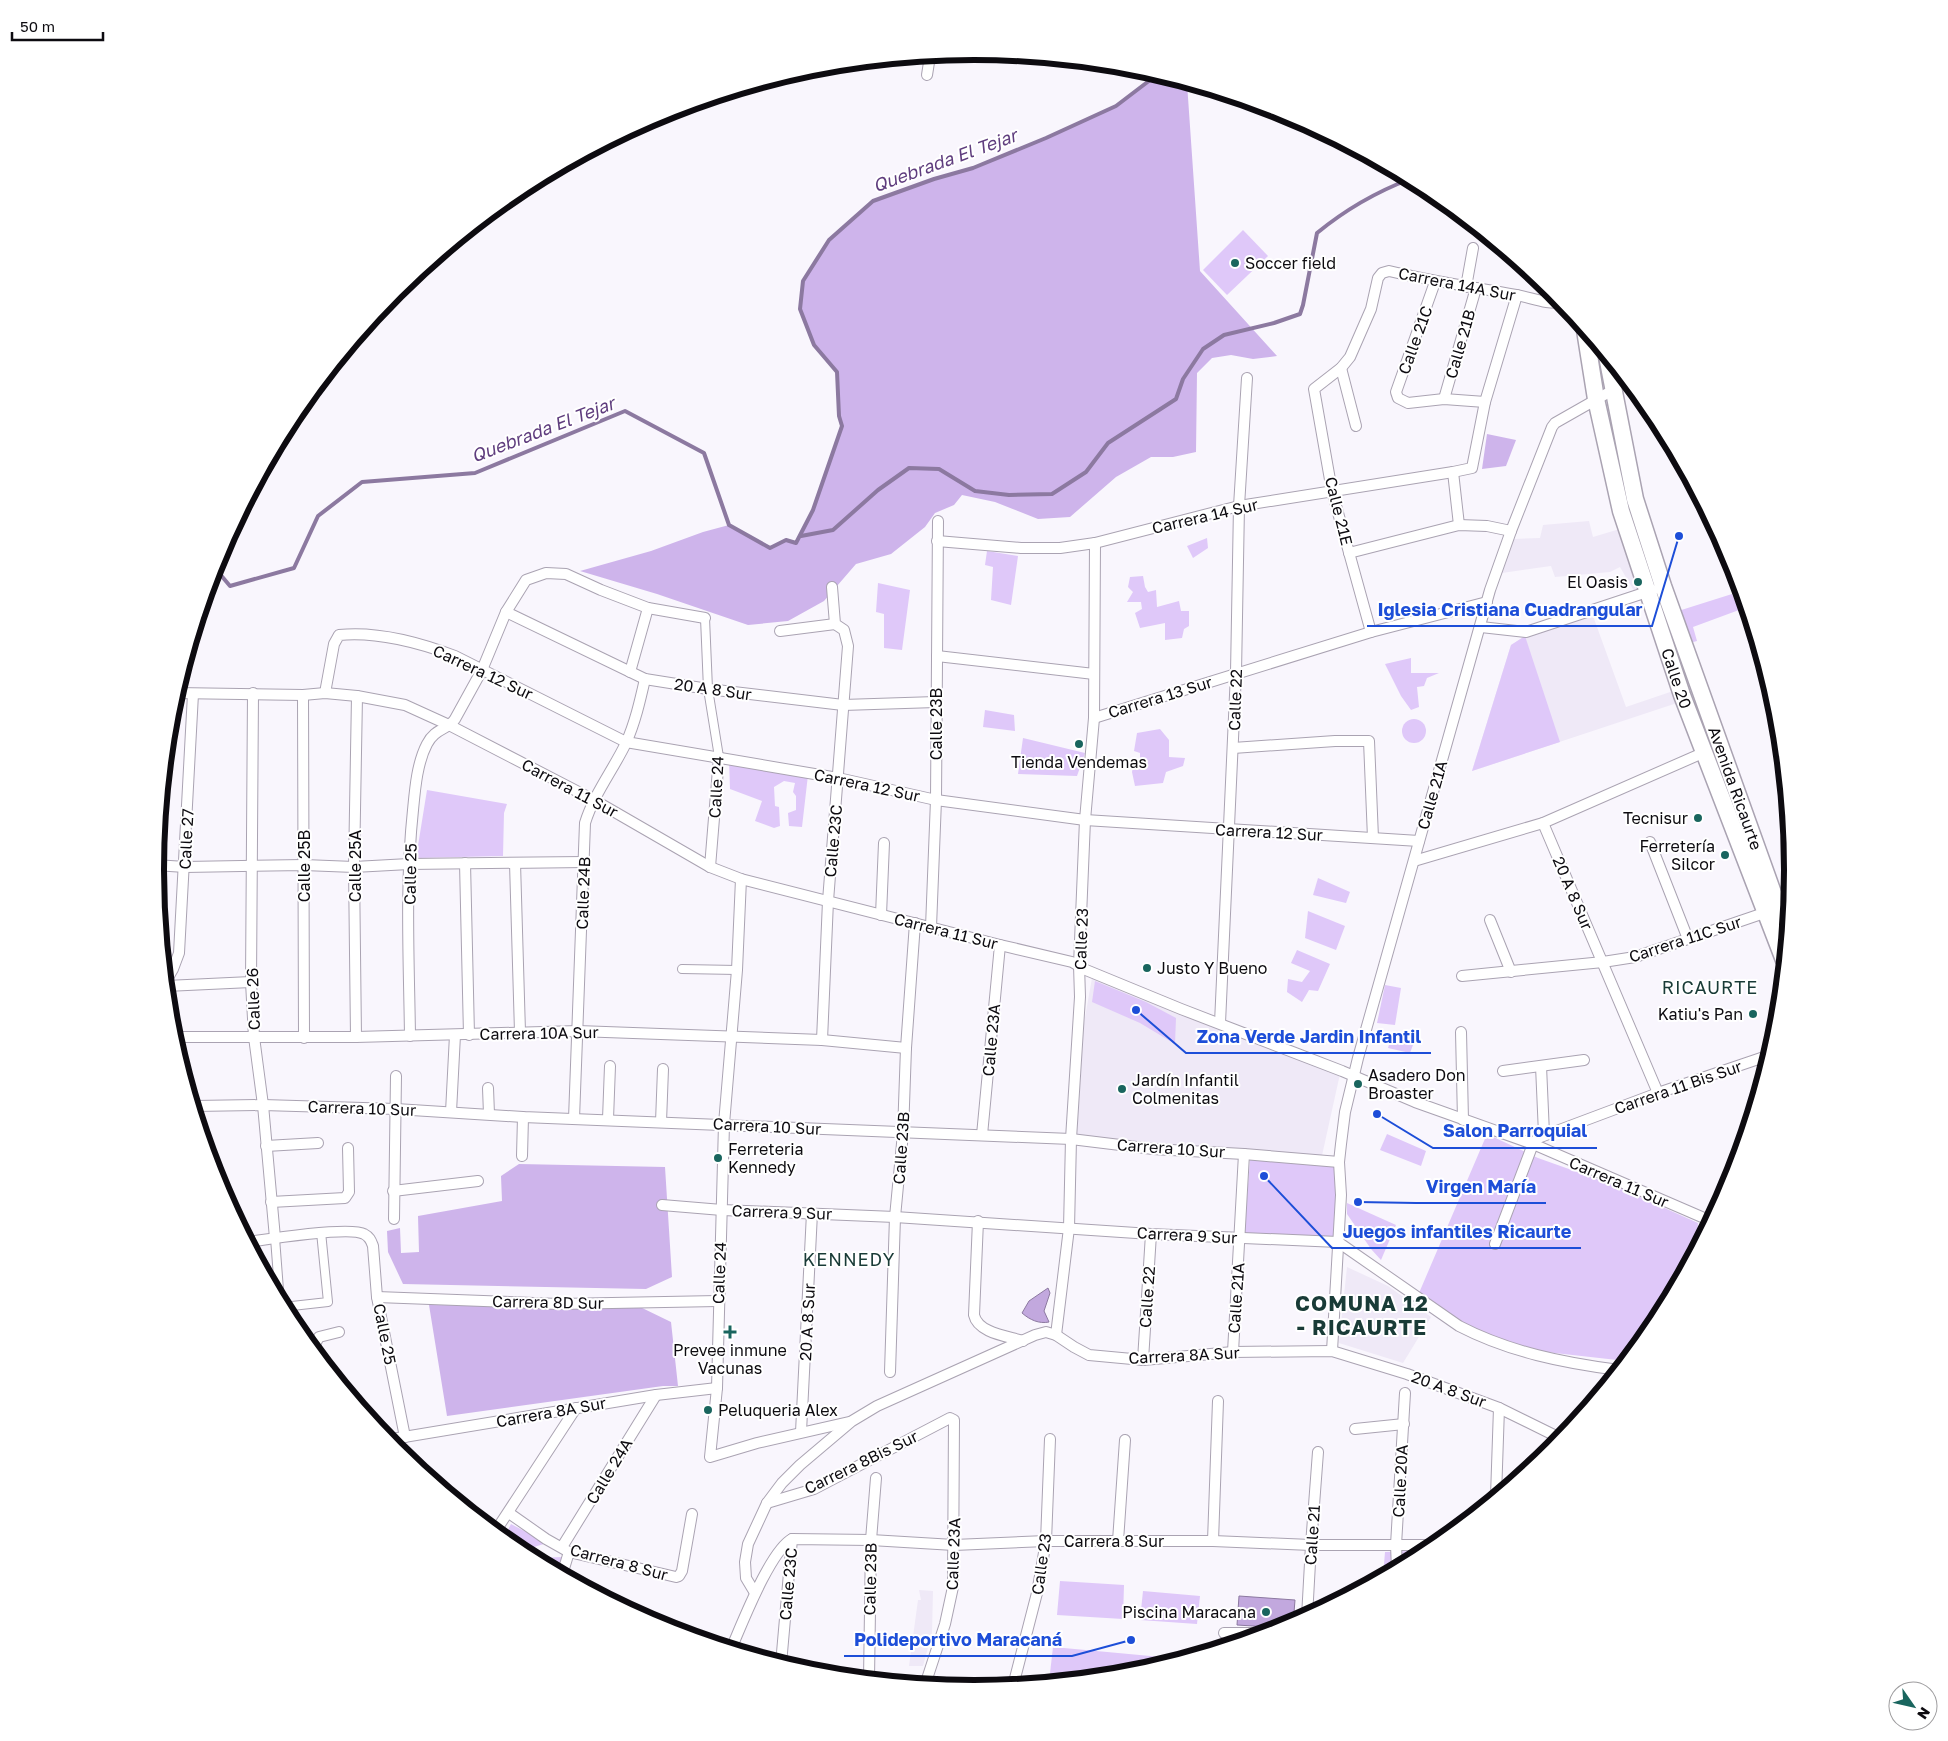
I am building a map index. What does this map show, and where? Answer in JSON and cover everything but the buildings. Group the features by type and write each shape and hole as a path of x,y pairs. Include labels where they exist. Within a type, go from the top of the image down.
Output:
{"main road":[{"name":"Calle 20","path":"1587,340 1596,399 1622,511 1656,589 1682,695 1780,950"},
{"name":"Avenida Ricaurte","path":"1609,367 1635,499 1656,589 1783,922"}],"street":[{"path":"927,75 929,62"},
{"name":"Calle 21B","path":"1444,399 1471,287 1473,248"},
{"name":"Carrera 14A Sur","path":"1341,368 1350,357 1371,309 1378,278 1382,273 1389,271 1435,282 1552,302"},
{"name":"Calle 21C","path":"1435,282 1396,392 1398,398 1408,403 1444,399"},
{"path":"1444,399 1486,402 1517,295"},
{"path":"1341,368 1356,426"},
{"name":"Calle 21E","path":"1341,368 1314,389 1332,491 1371,632"},
{"name":"Calle 22","path":"1220,1023 1236,673 1239,506 1247,378"},
{"name":"Calle 21A","path":"1338,1242 1341,1195 1339,1162 1345,1112 1487,602 1511,531 1552,427 1555,423 1613,390"},
{"name":"Carrera 14 Sur","path":"937,541 1021,548 1060,548 1095,543 1239,506 1472,468 1486,402"},
{"path":"1453,472 1459,526"},
{"name":"Calle 23B","path":"931,928 936,800 938,521"},
{"path":"1349,553 1459,526 1487,526 1511,531"},
{"name":"Calle 23","path":"1056,1335 1069,1228 1071,1139 1080,997 1079,965 1086,820 1094,718 1095,543"},
{"path":"449,725 455,719 482,670 506,612 526,580 546,573 566,574 648,608 705,618"},
{"name":"Calle 23C","path":"822,1040 828,901 848,646 844,630 835,624 832,587"},
{"path":"1481,627 1526,632 1656,589"},
{"name":"Carrera 13 Sur","path":"1094,718 1371,632 1487,602"},
{"path":"630,672 648,608"},
{"name":"20 A 8 Sur","path":"506,612 645,679 708,689 843,705 936,702"},
{"name":"Calle 24","path":"705,618 708,689 719,757 710,866"},
{"path":"780,631 835,624"},
{"name":"Carrera 12 Sur","path":"325,693 334,644 340,635 361,634 418,644 455,656 626,742 838,778 936,800 1086,820 1419,841"},
{"path":"937,656 1094,674"},
{"name":"Calle 24B","path":"574,1119 585,823 594,800 626,742 637,712 645,679"},
{"name":"Carrera 11 Sur","path":"183,693 303,695 325,693 357,696 405,705 449,725 594,800 710,866 741,878 931,928 1072,962 1086,970 1354,1077 1463,1120 1533,1144 1706,1219"},
{"name":"Calle 27","path":"170,974 179,953 193,694"},
{"name":"Calle 26","path":"253,694 251,982 254,1036 276,1238 279,1287"},
{"name":"Calle 25B","path":"303,695 304,1038"},
{"name":"Calle 25A","path":"356,1037 354,867 357,696"},
{"name":"Calle 25","path":"410,1036 409,864 415,792 422,756 433,735 438,730 449,725"},
{"path":"1232,748 1335,741 1367,740 1371,742 1373,838"},
{"path":"1414,861 1543,824 1705,752"},
{"name":"20 A 8 Sur","path":"1543,824 1658,1093"},
{"path":"1650,842 1688,939"},
{"path":"881,914 884,843"},
{"path":"163,866 185,867 304,865 354,867 409,864 585,862"},
{"path":"515,863 520,1032"},
{"path":"464,864 470,1035"},
{"name":"Calle 24","path":"741,878 737,970 724,1124 717,1388 710,1457 802,1432"},
{"name":"Carrera 11C Sur","path":"1603,962 1635,957 1767,912"},
{"path":"1490,920 1511,972"},
{"name":"Calle 23B","path":"890,1372 895,1217 903,1133 906,1048 915,923"},
{"name":"Calle 23A","path":"982,1136 1000,945"},
{"path":"1462,976 1603,962"},
{"path":"682,969 737,970"},
{"path":"172,986 251,982"},
{"name":"Carrera 10A Sur","path":"181,1037 254,1036 304,1038 470,1035 578,1030 732,1038 822,1040 906,1048"},
{"path":"1461,1032 1463,1120"},
{"path":"451,1112 455,1034"},
{"name":"Carrera 11 Bis Sur","path":"1533,1144 1544,1134 1762,1058"},
{"path":"1503,1071 1584,1060"},
{"path":"608,1119 610,1066"},
{"path":"1541,1066 1544,1134"},
{"path":"661,1122 663,1069"},
{"path":"394,1219 396,1076"},
{"path":"488,1088 489,1114"},
{"name":"Carrera 10 Sur","path":"199,1106 262,1105 396,1109 524,1117 1071,1139 1153,1149 1339,1162"},
{"path":"522,1156 524,1117"},
{"path":"266,1146 318,1143"},
{"path":"1495,1244 1533,1144"},
{"path":"271,1202 345,1198 349,1192 348,1148"},
{"name":"Calle 21A","path":"1233,1352 1244,1154"},
{"path":"393,1191 478,1181"},
{"name":"Carrera 9 Sur","path":"662,1205 722,1210 978,1221 1151,1234 1338,1242"},
{"name":"20 A 8 Sur","path":"802,1432 812,1213"},
{"path":"978,1221 975,1321 986,1329 1023,1341"},
{"path":"253,1241 321,1232 328,1302 291,1307"},
{"name":"Calle 25","path":"321,1232 363,1233 370,1238 373,1246 378,1297 405,1437"},
{"name":"Calle 22","path":"1143,1360 1151,1234"},
{"path":"1332,1351 1338,1242"},
{"path":"1338,1242 1459,1326 1479,1336 1526,1352 1613,1369"},
{"name":"Carrera 8D Sur","path":"378,1297 559,1304 718,1301"},
{"path":"316,1343 319,1337 339,1332"},
{"path":"755,1593 746,1578 745,1562 748,1544 767,1503 782,1483 800,1465 852,1421 877,1406 1035,1335 1046,1332 1056,1335"},
{"name":"Carrera 8A Sur","path":"1056,1335 1090,1355 1143,1360 1233,1352 1332,1351"},
{"name":"20 A 8 Sur","path":"1332,1351 1407,1374 1498,1408 1555,1436"},
{"name":"Carrera 8A Sur","path":"396,1438 656,1394 717,1388"},
{"name":"Calle 20A","path":"1397,1561 1405,1393"},
{"name":"Calle 24A","path":"563,1568 566,1550 656,1394"},
{"path":"1213,1541 1218,1401"},
{"path":"499,1526 576,1408"},
{"path":"1496,1490 1498,1408"},
{"name":"Carrera 8Bis Sur","path":"767,1503 814,1489 950,1418 954,1420"},
{"name":"Calle 23A","path":"927,1679 950,1605 953,1587 954,1420"},
{"path":"802,1432 852,1421"},
{"path":"1355,1429 1404,1424"},
{"name":"Calle 23","path":"1015,1679 1037,1593 1046,1541 1050,1439"},
{"path":"1118,1541 1125,1440"},
{"name":"Calle 21","path":"1307,1608 1310,1545 1318,1452"},
{"name":"Calle 23B","path":"869,1674 871,1540 876,1478"},
{"name":"Carrera 8 Sur","path":"509,1512 556,1546 566,1550 676,1576 679,1576 682,1571 692,1514"},
{"name":"Calle 23C","path":"733,1644 755,1593 781,1549 786,1542 792,1539"},
{"name":"Calle 23C","path":"782,1657 792,1539"},
{"name":"Carrera 8 Sur","path":"792,1539 871,1540 954,1545 1046,1541 1213,1541 1310,1545 1421,1546"},
{"path":"1224,1632 1249,1633"}],"shaded area":[{"path":"1150,80 1187,89 1200,271 1277,356 1253,359 1231,355 1212,358 1197,373 1196,452 1173,457 1151,457 1116,477 1070,517 1038,519 995,502 962,495 954,505 935,513 925,527 891,554 856,564 824,601 788,621 748,625 657,594 580,571 651,551 703,532 729,525 770,548 784,541 796,543 813,510 842,426 839,416 837,372 814,345 800,309 803,281 829,240 873,201 934,179 973,168 1046,138 1116,106"},
{"name":"Soccer field","path":"1243,230 1268,256 1227,295 1203,270"},
{"path":"1487,434 1516,440 1506,466 1482,469"},
{"path":"1589,521 1593,537 1623,528 1641,590 1634,591 1620,567 1610,572 1555,577 1551,566 1502,573 1514,539 1540,538 1543,525"},
{"path":"1207,538 1208,548 1193,558 1187,546"},
{"path":"987,551 1018,556 1011,605 991,600 993,567 985,565"},
{"path":"1143,576 1148,592 1156,590 1157,607 1179,601 1181,611 1189,611 1189,626 1184,629 1182,638 1165,640 1165,623 1140,628 1135,613 1142,609 1141,602 1127,602 1133,592 1128,587 1130,577"},
{"path":"878,583 910,590 902,650 884,648 884,614 876,612"},
{"path":"1732,594 1739,610 1693,627 1697,641 1686,644 1675,612"},
{"path":"1593,616 1626,707 1679,689 1680,702 1472,771 1511,645 1525,636"},
{"path":"1525,636 1560,742 1472,771 1511,645"},
{"path":"1411,658 1411,673 1439,673 1427,678 1424,686 1417,687 1419,707 1411,710 1401,696 1385,664"},
{"path":"985,710 1014,715 1015,731 983,727"},
{"path":"1414,719 1422,723 1426,731 1422,739 1414,743 1406,739 1402,731 1406,723"},
{"path":"1160,729 1169,740 1169,757 1185,758 1183,766 1166,772 1163,783 1135,786 1132,772 1133,766 1140,764 1140,753 1134,751 1137,733"},
{"path":"1023,738 1085,753 1077,776 1018,774"},
{"path":"729,760 808,775 802,827 789,826 788,813 796,810 796,796 793,792 795,783 784,781 774,787 775,806 779,807 780,826 774,828 755,821 762,801 730,789"},
{"path":"427,790 507,804 504,813 503,856 416,858"},
{"path":"1318,878 1350,892 1346,903 1313,895"},
{"path":"1308,911 1345,926 1336,950 1305,938"},
{"path":"1297,950 1330,964 1318,991 1309,990 1302,1002 1287,992 1288,979 1302,982 1310,971 1291,963"},
{"path":"1092,978 1340,1074 1321,1160 1191,1149 1077,1135 1084,1023"},
{"path":"1095,981 1146,1002 1176,1018 1175,1044 1140,1023 1092,1002"},
{"path":"1385,985 1401,988 1395,1025 1377,1023"},
{"path":"1393,1031 1417,1034 1410,1053 1388,1048"},
{"path":"1387,1134 1426,1151 1421,1166 1380,1150"},
{"path":"1487,1134 1538,1158 1611,1184 1698,1223 1697,1237 1676,1276 1648,1321 1620,1360 1528,1350 1463,1324 1419,1293"},
{"path":"1254,1158 1339,1167 1334,1238 1244,1235 1250,1160"},
{"path":"519,1164 665,1167 672,1277 646,1289 403,1284 388,1252 387,1231 400,1228 401,1253 419,1252 418,1216 502,1201 501,1176"},
{"path":"1347,1203 1396,1225 1381,1260 1371,1249 1347,1214"},
{"path":"1347,1267 1388,1286 1431,1317 1403,1363 1339,1343"},
{"path":"1048,1288 1050,1293 1044,1311 1049,1322 1035,1321 1022,1313 1029,1301"},
{"path":"429,1305 635,1307 636,1305 671,1322 678,1386 663,1386 447,1416"},
{"path":"511,1524 547,1543 534,1547 535,1551 507,1532"},
{"path":"1411,1551 1411,1552 1384,1569 1385,1552"},
{"path":"563,1557 559,1566 546,1558"},
{"path":"1060,1581 1124,1585 1123,1619 1057,1615"},
{"path":"919,1590 933,1591 932,1633 923,1666 909,1666 918,1600 921,1600"},
{"path":"1143,1591 1200,1596 1197,1624 1140,1620"},
{"name":"Piscina Maracana","path":"1239,1596 1295,1600 1294,1614 1284,1619 1264,1627 1237,1625"},
{"path":"1053,1647 1165,1657 1080,1674 1050,1677"}],"waterway":[{"name":"Quebrada El Tejar","path":"220,574 230,586 294,568 318,516 362,482 475,473 625,411 704,453 729,525 770,548 786,540 796,543 813,510 842,426 839,416 837,372 814,345 800,309 803,281 829,240 873,201 934,179 973,168 1046,138 1116,106 1150,80"},
{"path":"801,536 833,530 878,490 909,468 939,469 975,491 1009,495 1052,494 1086,472 1108,443 1176,399 1183,379 1203,349 1224,335 1274,323 1300,314 1317,233 1361,202 1401,183"}],"place":[{"name":"Soccer field","path":"1235,263"},
{"name":"Iglesia Cristiana Cuadrangular","path":"1679,536"},
{"name":"El Oasis","path":"1638,582"},
{"name":"Tienda Vendemas","path":"1079,744"},
{"name":"Tecnisur","path":"1698,818"},
{"name":"Ferretería Silcor","path":"1725,855"},
{"name":"Justo Y Bueno","path":"1147,968"},
{"name":"Zona Verde Jardin Infantil","path":"1136,1010"},
{"name":"Katiu's Pan","path":"1753,1014"},
{"name":"Asadero Don Broaster","path":"1358,1084"},
{"name":"Jardín Infantil Colmenitas","path":"1122,1089"},
{"name":"Salon Parroquial","path":"1377,1114"},
{"name":"Ferreteria Kennedy","path":"718,1158"},
{"name":"Juegos infantiles Ricaurte","path":"1264,1176"},
{"name":"Virgen María","path":"1358,1202"},
{"name":"Prevee inmune Vacunas","path":"730,1332"},
{"name":"Peluqueria Alex","path":"708,1410"},
{"name":"Piscina Maracana","path":"1266,1612"},
{"name":"Polideportivo Maracaná","path":"1131,1640"}],"district":[{"name":"RICAURTE","path":"1710,988"},
{"name":"KENNEDY","path":"849,1260"},
{"name":"COMUNA 12 - RICAURTE","path":"1362,1316"}]}
